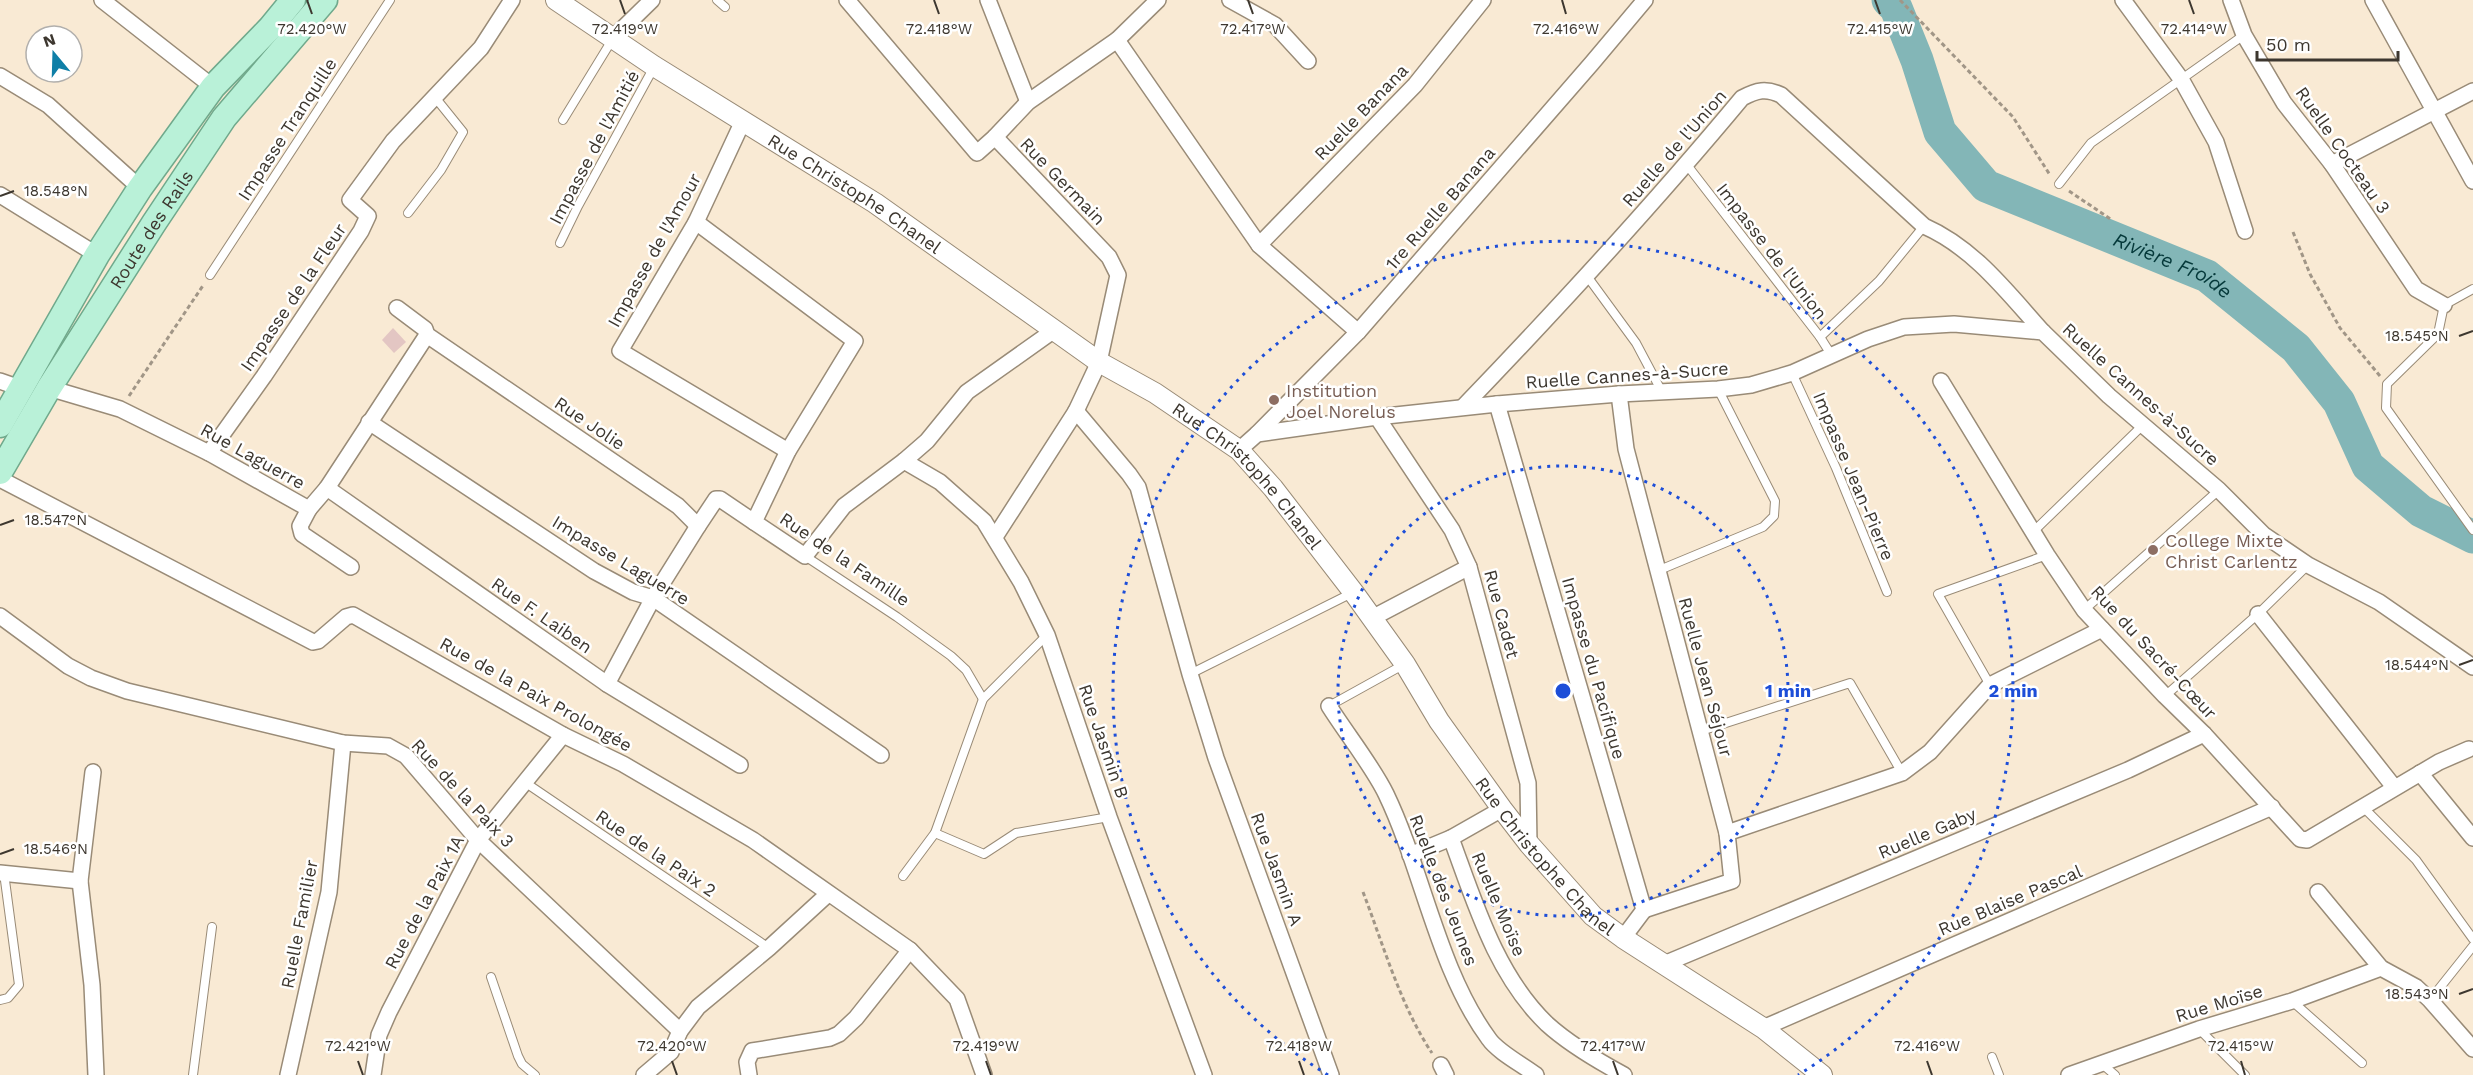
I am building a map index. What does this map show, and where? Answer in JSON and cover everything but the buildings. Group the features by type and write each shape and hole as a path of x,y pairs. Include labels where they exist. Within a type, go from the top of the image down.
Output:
{"main road":[{"name":"Route des Rails","path":"0,425 10,385 140,188 213,87 270,28 293,0"},
{"name":"Route des Rails","path":"0,472 49,388 153,223 224,118 325,0"}],"street":[{"path":"102,0 213,87"},
{"name":"Impasse de la Fleur","path":"210,453 361,231 368,216 350,200 393,141 481,48 512,0"},
{"name":"Rue Christophe Chanel","path":"556,0 654,66 875,203 1053,331 1099,362 1155,393 1239,450 1273,488 1354,593 1405,664 1439,721 1529,844 1593,916 1623,938 1763,1028 1822,1075"},
{"path":"613,38 652,0"},
{"name":"Rue Germain","path":"846,0 977,153 995,137 1109,257 1118,275 1099,362 1076,411 995,537"},
{"path":"988,0 1028,102"},
{"path":"995,137 1028,102 1117,40 1158,0"},
{"path":"1230,0 1275,25 1308,61"},
{"name":"Ruelle Banana","path":"1259,245 1415,85 1483,0"},
{"name":"1re Ruelle Banana","path":"1257,434 1358,332 1593,63 1645,0"},
{"path":"2124,0 2181,80 2216,142 2245,231"},
{"name":"Ruelle Cocteau 3","path":"2231,0 2244,35 2284,103 2332,164 2416,289 2444,305"},
{"path":"2373,0 2473,181"},
{"path":"1117,40 1259,245 1358,332"},
{"path":"0,76 48,105 140,188"},
{"name":"Ruelle de l'Union","path":"1463,407 1587,276 1742,98 1754,92 1772,91 1781,95 1924,226 1946,236 1971,254 2043,332"},
{"path":"2332,164 2473,91"},
{"name":"Impasse de l'Amour","path":"742,121 696,222 620,351 788,451"},
{"path":"0,195 97,255"},
{"name":"Rue de la Famille","path":"696,222 855,341 788,451 754,522 805,556"},
{"name":"Rue Jolie","path":"397,308 424,329 427,335 678,506 698,526"},
{"name":"Ruelle Cannes-à-Sucre","path":"1257,434 1463,407 1619,394 1718,390 1751,385 1792,373 1904,327 1954,324 2043,332 2109,396 2219,490 2264,535 2308,565 2379,602 2473,667"},
{"path":"805,556 844,506 927,441 967,392 1053,331"},
{"name":"Rue Laguerre","path":"49,388 120,409 210,453 309,509 327,489 427,335"},
{"name":"Rue du Sacré-Cœur","path":"1941,381 2047,555 2085,610 2165,696 2204,734 2300,839 2307,840 2362,806"},
{"name":"Ruelle Jean Séjour","path":"1619,394 1626,449 1727,833 1732,881 1644,910"},
{"name":"Impasse du Pacifique","path":"1497,404 1644,910"},
{"name":"Rue Jasmin A","path":"1076,411 1138,487 1216,758 1331,1075"},
{"name":"Rue Cadet","path":"1377,417 1452,530 1469,567 1527,783 1529,844"},
{"name":"Impasse Laguerre","path":"369,422 594,571 633,592 653,598 881,755"},
{"path":"1239,450 1257,434"},
{"name":"Rue Jasmin B","path":"904,461 940,482 984,521 1021,582 1047,635 1110,817 1204,1075"},
{"name":"Rue de la Paix Prolongée","path":"0,479 313,642 318,641 346,617 353,615 563,735 624,764 753,840 910,950 957,999 984,1075"},
{"name":"Rue F. Laiben","path":"327,489 607,684 740,765"},
{"path":"607,684 653,598 716,499 720,499 754,522"},
{"path":"309,509 300,526 302,534 351,567"},
{"path":"1372,618 1469,567"},
{"path":"2258,614 2394,787"},
{"name":"Rue de la Paix 3","path":"0,616 68,666 91,678 127,691 343,743 388,746 406,756 478,840 680,1031"},
{"path":"1727,833 1902,773 1930,752 1990,684 2102,629"},
{"name":"Ruelle des Jeunes","path":"1329,706 1386,793 1430,915 1460,989 1490,1041 1536,1075"},
{"name":"Ruelle Gaby","path":"1664,964 2128,770 2204,734"},
{"name":"Rue de la Paix 1A","path":"373,1075 379,1035 461,869 478,840 563,735"},
{"name":"Ruelle Familier","path":"288,1075 329,892 343,743"},
{"path":"2362,806 2420,773 2471,750"},
{"path":"93,772 80,881 92,985 96,1075"},
{"path":"2420,773 2473,838"},
{"name":"Rue Blaise Pascal","path":"1763,1028 2272,807"},
{"path":"1410,855 1451,838 1502,808"},
{"name":"Ruelle Moïse","path":"1451,838 1478,912 1506,971 1548,1025 1600,1062 1624,1075"},
{"path":"2,873 80,881"},
{"path":"2318,892 2381,968 2416,987 2473,1049"},
{"path":"644,1075 671,1052 680,1031 698,1007 769,948 828,894"},
{"path":"1623,938 1644,910"},
{"path":"749,1075 747,1062 752,1051 830,1038 846,1028 910,950"},
{"name":"Rue Moïse","path":"2069,1075 2100,1062 2199,1029 2292,1001 2381,968"}],"lane":[{"name":"Impasse Tranquille","path":"210,275 390,0"},
{"path":"717,0 724,7"},
{"path":"2059,184 2091,143 2244,35"},
{"path":"563,120 613,38"},
{"name":"Impasse de l'Amitié","path":"560,243 654,66"},
{"path":"408,213 441,170 463,132 434,96"},
{"name":"Impasse de l'Union","path":"1686,165 1820,337 1832,356"},
{"path":"1820,337 1879,281 1924,226"},
{"path":"1587,276 1636,343 1662,392"},
{"path":"2473,289 2444,305 2438,334 2387,384 2386,408 2473,530"},
{"name":"Impasse Jean-Pierre","path":"1792,373 1836,468 1887,592"},
{"path":"1657,571 1763,527 1774,516 1775,501 1718,390"},
{"path":"2034,531 2143,425"},
{"path":"2085,610 2219,490"},
{"path":"1990,684 1938,594 2047,555"},
{"name":"Rue de la Famille","path":"805,556 951,656 966,670 983,699"},
{"path":"2165,696 2258,614 2308,565"},
{"path":"1190,674 1354,593"},
{"path":"903,876 935,833 983,699 1047,635"},
{"path":"1329,706 1405,664"},
{"path":"1701,730 1850,683 1902,773"},
{"name":"Rue de la Paix 2","path":"526,783 769,948"},
{"path":"2362,806 2416,860 2473,939"},
{"path":"935,833 984,854 1016,833 1110,817"},
{"path":"0,1000 8,998 19,985 2,873"},
{"path":"193,1075 212,927"},
{"path":"2430,1000 2473,946"},
{"path":"491,977 518,1056 522,1064 536,1075"},
{"path":"2292,1001 2362,1063"},
{"path":"2199,1029 2245,1075"},
{"path":"1992,1057 1999,1075"},
{"path":"2100,1062 2115,1075"}],"path":[{"path":"1900,0 2013,117 2049,174 2059,184 2112,220"},
{"path":"2293,232 2310,274 2340,328 2387,384"},
{"path":"120,409 210,275"},
{"path":"1363,892 1399,984 1425,1041 1443,1070"}],"waterway":[{"name":"Rivière Froide","path":"1888,0 1896,8 1917,60 1940,132 1986,186 2207,276 2296,348 2339,402 2368,466 2421,511 2473,537"}],"place":[{"name":"Institution Joel Norelus","path":"1274,400"},
{"name":"College Mixte Christ Carlentz","path":"2153,550"}]}
